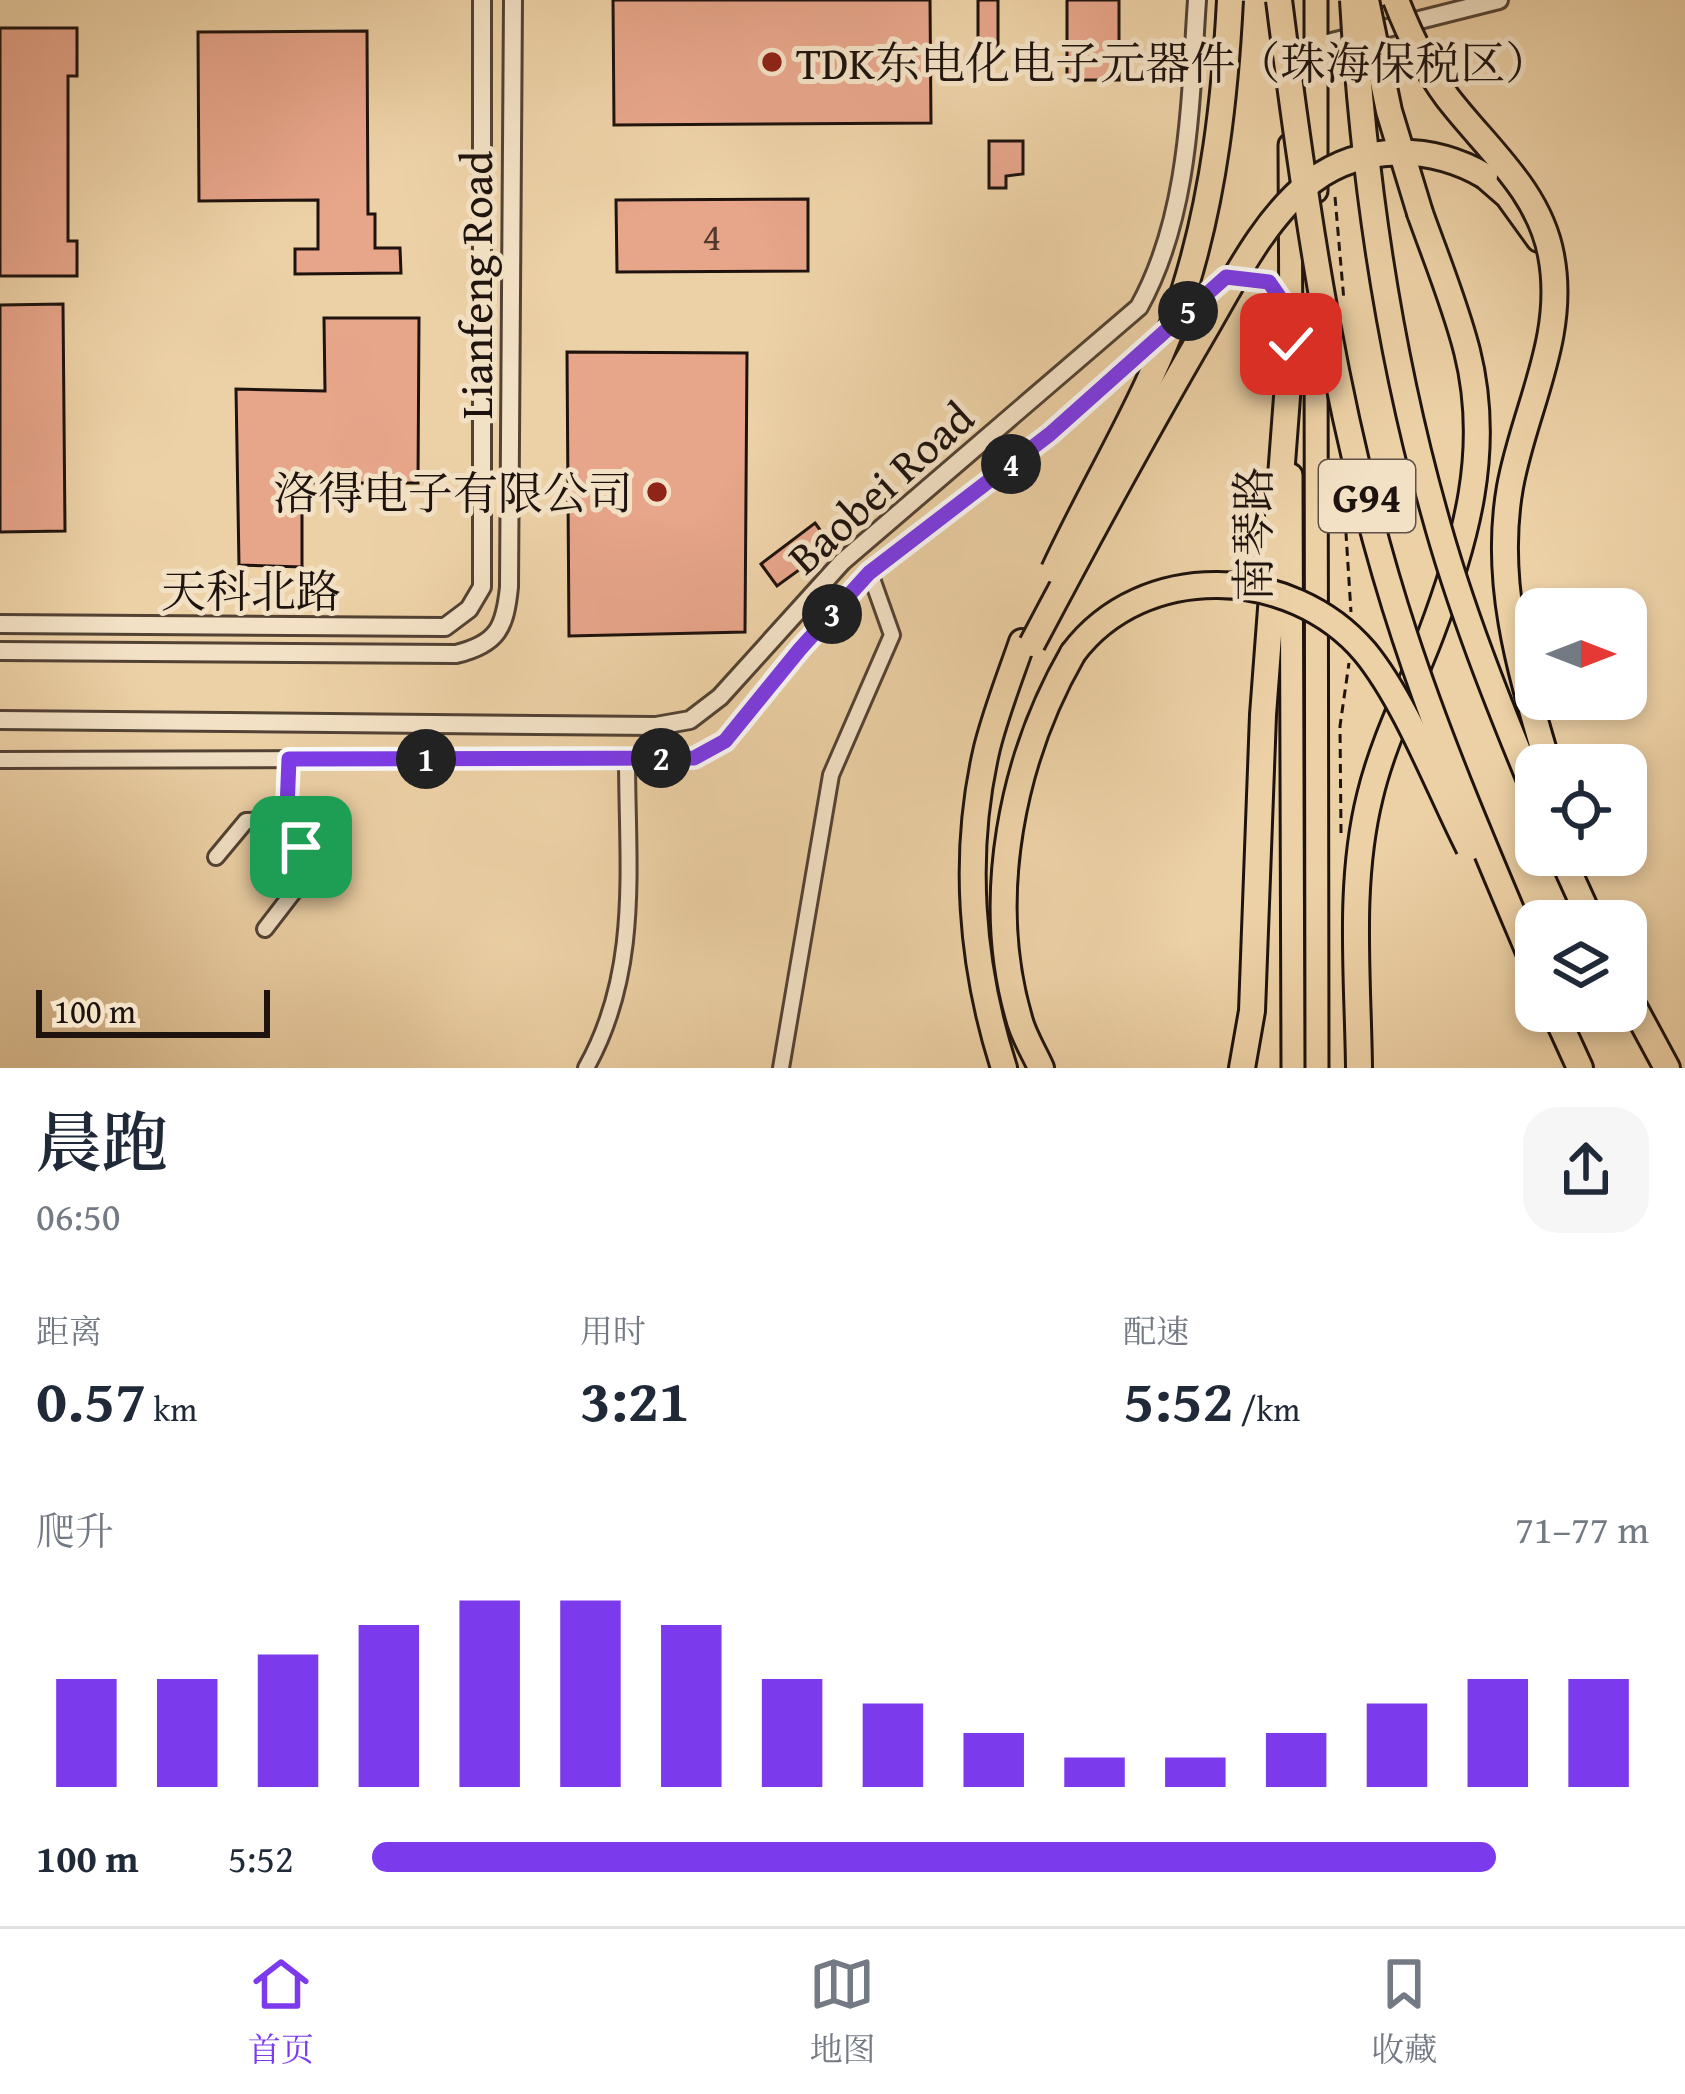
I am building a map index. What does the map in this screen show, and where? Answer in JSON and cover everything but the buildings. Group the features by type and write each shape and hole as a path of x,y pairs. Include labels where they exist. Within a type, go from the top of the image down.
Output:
{"highway":[{"path":"1004,1068 980,965 973,881 988,747 1075,524 1144,390 1184,291 1218,139 1230,0"},
{"name":"G94","path":"1279,0 1323,311 1381,556 1442,739 1515,918"},
{"name":"G94","path":"1352,0 1369,194 1409,418 1464,607 1516,744"},
{"path":"1359,1068 1358,884 1365,817 1378,770 1464,541 1478,439 1467,349 1403,162 1366,0"},
{"path":"1396,0 1436,81 1534,206 1549,242 1555,306 1550,346 1516,458 1505,532 1509,620 1543,744"},
{"path":"1027,643 1224,298 1279,215 1311,182 1362,157 1422,153 1454,160 1485,176 1508,196 1554,268"},
{"path":"1243,1068 1252,1011 1263,716 1291,344"},
{"path":"1030,1068 1006,919 1006,868 1012,817 1037,725 1073,653 1098,624 1169,589 1204,584 1261,590 1296,603 1337,627 1368,656 1515,940"},
{"path":"1019,1018 1041,1068"},
{"path":"1647,1031 1667,1068"},
{"path":"1562,1032 1575,1060"}],"main road":[{"name":"南琴路","path":"1290,0 1293,1068"},
{"name":"南琴路","path":"1316,0 1317,1068"}],"street":[{"name":"Lianfeng Road","path":"482,0 482,587"},
{"name":"Lianfeng Road","path":"0,652 456,654 494,638 506,618 509,586 513,0"},
{"name":"Baobei Road","path":"0,720 656,726 691,720 720,697 842,562 1139,307 1172,234 1190,102 1197,0"},
{"path":"1316,46 1499,0"},
{"path":"0,760 694,758 725,741 869,573 1050,434 1290,217"},
{"path":"1226,277 1269,282 1291,314"},
{"path":"781,1068 831,775 892,635 869,573"},
{"name":"天科北路","path":"0,623 445,627 469,609 482,587"},
{"path":"586,1068 616,1003 627,948 627,758"},
{"path":"280,820 287,809 289,759"},
{"path":"216,857 246,821 280,820"},
{"path":"265,928 305,877 301,847 280,820"}],"path":[{"path":"1334,190 1346,314"},
{"path":"1343,488 1350,627"},
{"path":"1341,840 1340,726 1349,648"}],"place":[{"name":"TDK东电化电子元器件（珠海保税区）","path":"772,62"},
{"name":"洛得电子有限公司","path":"657,492"}],"route":[{"path":"301,847 280,820 287,809 289,759 694,758 725,741 869,573 1050,434 1226,277 1269,282 1291,314 1291,344"}]}
